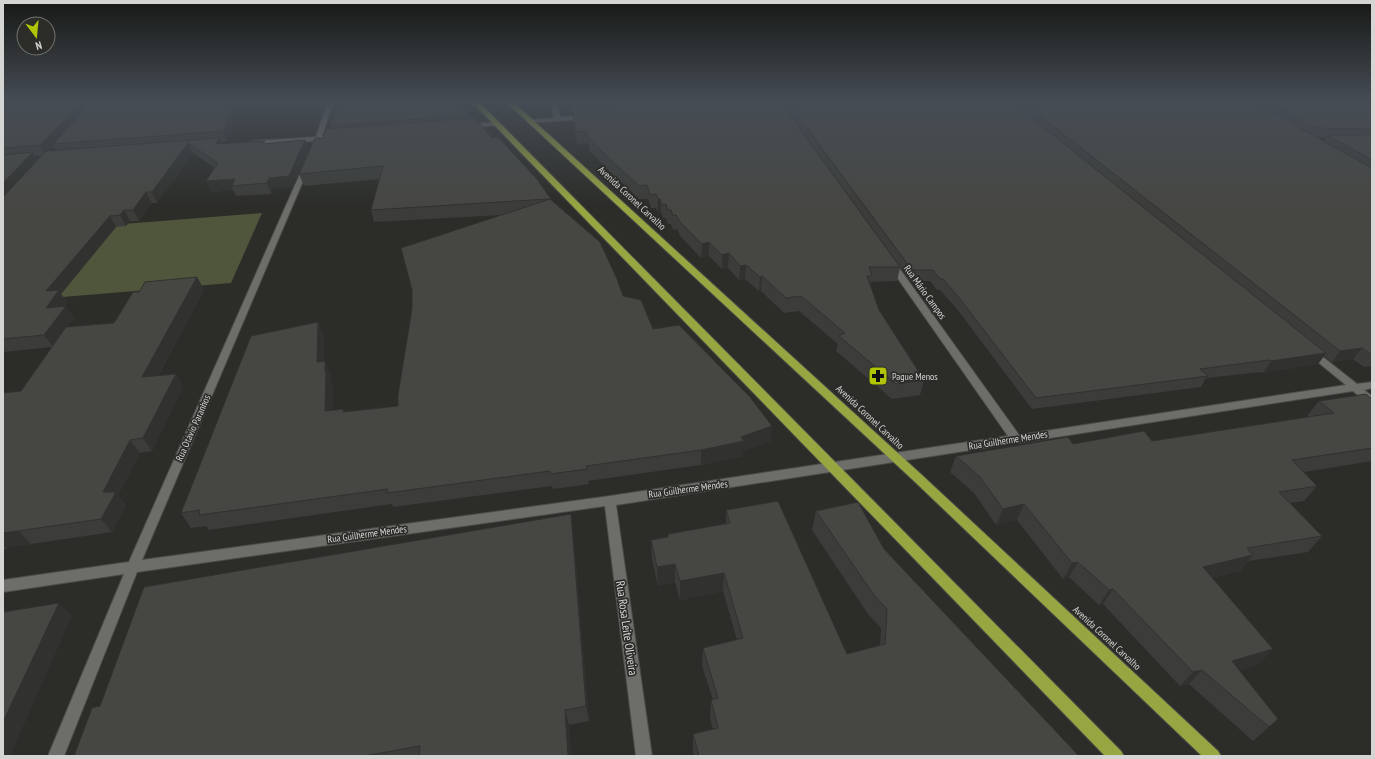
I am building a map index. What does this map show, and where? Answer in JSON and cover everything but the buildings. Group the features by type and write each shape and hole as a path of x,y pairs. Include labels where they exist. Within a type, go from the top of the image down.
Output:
{"main road":[{"path":"507,135 1116,756"},
{"name":"Avenida Coronel Carvalho","path":"545,135 895,458 1213,756"}],"street":[{"path":"248,144 334,137"},
{"name":"Rua Otávio Paranhos","path":"56,756 132,567 319,138"},
{"name":"Rua Mário Campos","path":"886,257 1016,439"},
{"path":"1305,347 1372,401"},
{"name":"Rua Guilherme Mendes","path":"3,586 610,501 1372,384"},
{"name":"Rua Rosa Leite Oliveira","path":"610,501 644,756"}],"green space":[{"path":"262,213 231,283 3,302 111,225"}],"place":[{"name":"Pague Menos","path":"878,376"}]}
